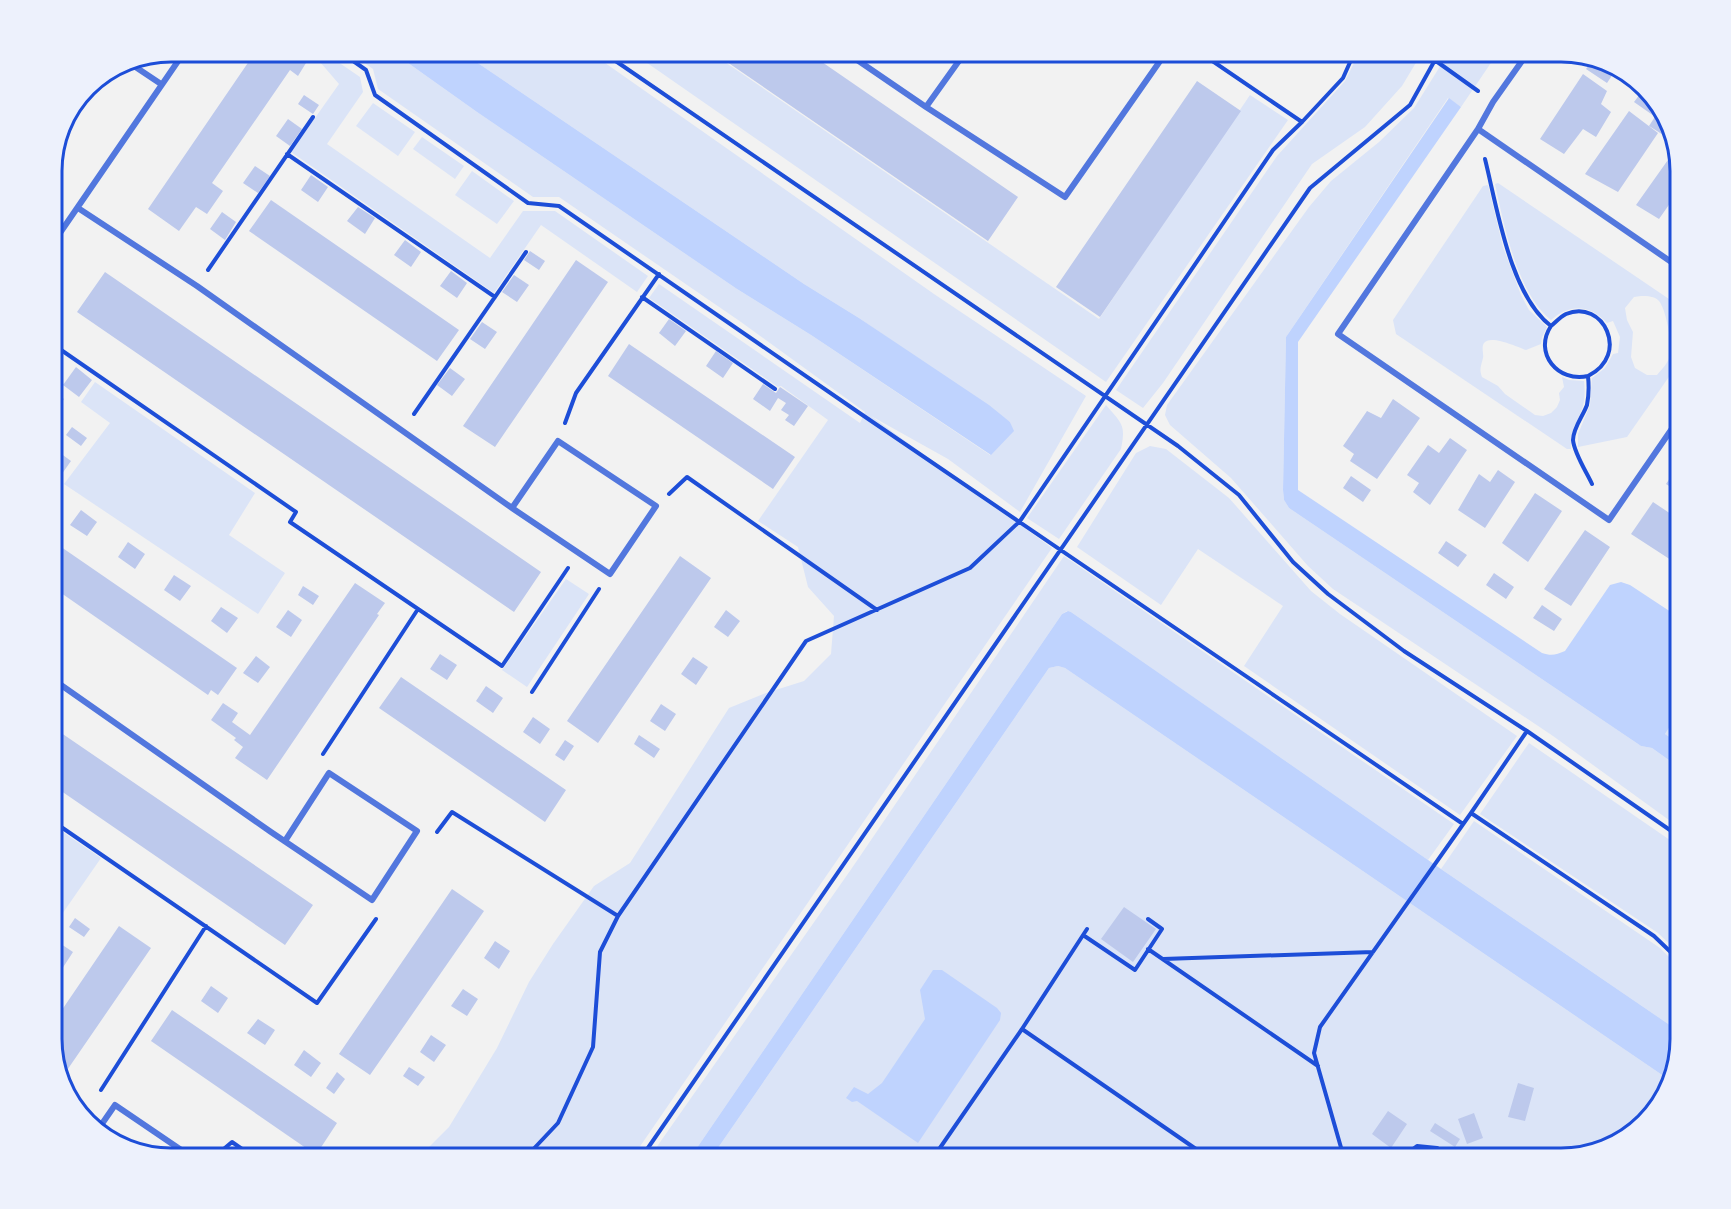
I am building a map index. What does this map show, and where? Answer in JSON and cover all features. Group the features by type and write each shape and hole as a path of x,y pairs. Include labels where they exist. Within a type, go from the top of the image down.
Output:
{"street":[{"path":"62,231 177,62"},
{"path":"860,62 1065,197 1159,62"},
{"path":"926,107 958,62"},
{"path":"1521,62 1338,334 1610,520 1670,432"},
{"path":"135,67 161,84"},
{"path":"1478,129 1670,261"},
{"path":"78,208 196,286 403,430 512,508 578,554 610,574 656,507 558,441 512,508"},
{"path":"62,686 285,841 372,900 417,831 329,773 285,841"},
{"path":"102,1124 115,1105 178,1148"}],"path":[{"path":"355,62 366,70 375,95 528,203 559,206 848,406 1463,824"},
{"path":"617,62 1178,446 1239,495 1293,562 1328,594 1404,651 1527,731 1670,830"},
{"path":"1214,62 1302,122"},
{"path":"534,1148 558,1123 593,1047 600,952 618,916 807,641 970,568 1020,521 1273,150 1343,78 1350,62"},
{"path":"648,1148 1310,188 1410,105 1434,62"},
{"path":"1438,62 1493,102"},
{"path":"196,286 313,117"},
{"path":"1478,129 1498,216 1518,278 1534,310 1551,326"},
{"path":"287,154 495,297"},
{"path":"403,430 526,252"},
{"path":"558,441 576,393 659,274"},
{"path":"642,297 775,389"},
{"path":"1578,312 1594,316 1603,324 1609,337 1609,353 1603,365 1588,376 1576,377 1557,371 1551,364 1545,349 1547,334 1551,326 1564,315 1578,312"},
{"path":"62,351 296,512 290,522 502,666 578,554"},
{"path":"1588,376 1589,388 1586,405 1573,440 1610,520"},
{"path":"656,507 687,477 877,610"},
{"path":"532,692 610,574"},
{"path":"322,755 418,609"},
{"path":"1341,1148 1314,1053 1320,1027 1400,916 1527,731"},
{"path":"1471,813 1654,936 1670,951"},
{"path":"1083,935 1135,970 1162,929 1148,919"},
{"path":"97,1096 206,926"},
{"path":"940,1148 1022,1029 1087,928"},
{"path":"1148,950 1318,1066"},
{"path":"1163,959 1374,952"},
{"path":"1022,1029 1195,1148"},
{"path":"225,1148 232,1142 241,1148"},
{"path":"1414,1148 1417,1146 1437,1148"}],"shaded area":[{"path":"320,62 338,62 360,77 363,92 327,144 490,258 523,211 555,211 648,276 637,292 541,225 494,293 291,152 339,84"},
{"path":"363,62 407,62 737,289 811,335 990,455 1013,431 1010,422 859,318 804,284 476,62 604,62 934,294 1086,396 1020,512 948,459 871,416 1052,548 639,1148 428,1148 449,1127 497,1048 529,982 553,944 594,886 630,863 729,708 804,681 831,654 834,616 808,587 798,547 758,521 828,420 649,298 659,284 860,423 865,412 741,322 559,197 533,197 378,89 373,69"},
{"path":"646,62 725,62 1099,319 1250,95 1288,120 1106,382"},
{"path":"1354,62 1416,62 1402,86 1365,127 1312,164 1163,383 1143,408 1116,390 1277,156 1345,81"},
{"path":"1441,62 1492,62 1461,107 1448,98 1286,337 1284,500 1289,508 1641,746 1652,748 1670,761 1670,821 1553,736 1333,589 1308,566 1231,478 1170,425 1165,415 1167,405 1309,207 1331,181 1379,142 1414,108"},
{"path":"373,103 415,132 398,156 356,126"},
{"path":"422,137 464,166 455,179 413,149"},
{"path":"472,171 514,201 497,224 455,195"},
{"path":"1498,183 1669,299 1670,339 1659,301 1653,297 1634,297 1625,308 1627,320 1633,332 1631,357 1635,368 1647,375 1657,375 1670,356 1670,375 1627,437 1578,447 1578,434 1590,405 1592,378 1605,368 1613,354 1618,353 1620,337 1613,321 1607,323 1586,309 1565,311 1551,320 1539,308 1521,276 1503,219 1495,184"},
{"path":"1488,185 1503,247 1521,295 1529,310 1547,327 1541,344 1526,350 1492,340 1484,343 1481,374 1535,415 1543,416 1551,413 1557,407 1560,400 1559,393 1564,387 1562,377 1584,381 1584,403 1573,431 1571,449 1567,449 1396,334 1393,320 1483,186"},
{"path":"95,382 255,493 229,535 285,573 258,614 64,484 110,423 81,402"},
{"path":"1106,405 1116,416 1123,429 1121,449 1059,539 1027,518"},
{"path":"1150,446 1166,449 1229,498 1311,591 1340,614 1517,736 1460,815 1244,666 1283,606 1198,549 1161,605 1077,547 1136,453"},
{"path":"1064,556 1454,824 1428,860 1067,611 1062,614 697,1148 656,1148 852,868"},
{"path":"566,579 589,594 527,687 502,670"},
{"path":"1058,666 1065,668 1663,1076 1643,1111 1621,1129 1596,1142 1561,1148 718,1148 1049,668"},
{"path":"1670,726 1670,737 1665,734"},
{"path":"1529,743 1670,840 1670,944 1658,933 1480,814"},
{"path":"1474,821 1660,948 1670,958 1670,1025 1441,869"},
{"path":"62,831 101,858 62,914"}],"water":[{"path":"407,62 476,62 804,284 989,405 1010,422 1014,431 991,455 811,335 737,289"},
{"path":"1449,98 1461,107 1298,342 1298,490 1548,655 1565,651 1610,585 1621,582 1630,585 1670,611 1670,726 1665,734 1670,737 1670,761 1652,748 1641,746 1289,508 1284,500 1283,490 1286,337"},
{"path":"1071,612 1670,1025 1670,1039 1663,1076 1065,668 1058,666 1049,668 718,1148 697,1148 1062,614"},
{"path":"933,970 942,970 1001,1013 1000,1020 918,1143 857,1101 852,1102 846,1098 854,1087 868,1094 882,1083 925,1019 920,990"}],"building":[{"path":"248,62 306,63 298,76 290,70 212,183 223,191 207,214 196,207 179,231 148,209"},
{"path":"727,62 822,62 1018,197 988,241"},
{"path":"1589,65 1612,75 1607,83 1586,69"},
{"path":"1583,74 1607,91 1601,104 1611,112 1596,137 1583,129 1564,154 1540,139"},
{"path":"1197,81 1241,111 1100,317 1056,287"},
{"path":"304,95 319,105 313,114 298,104"},
{"path":"1640,95 1654,116 1654,116 1634,102"},
{"path":"1629,111 1658,133 1618,192 1585,174"},
{"path":"1655,117 1664,135 1649,126"},
{"path":"288,119 302,129 290,146 276,136"},
{"path":"1668,159 1670,203 1659,219 1636,205"},
{"path":"255,166 270,176 258,193 243,183"},
{"path":"311,175 328,187 318,202 301,190"},
{"path":"271,200 459,330 437,361 249,231"},
{"path":"358,207 375,218 365,234 347,221"},
{"path":"222,212 236,222 225,240 210,229"},
{"path":"405,240 421,252 411,267 394,255"},
{"path":"530,251 545,261 539,270 524,260"},
{"path":"576,260 608,282 495,447 463,426"},
{"path":"451,271 467,283 457,298 440,286"},
{"path":"105,272 541,572 514,612 77,312"},
{"path":"514,275 529,285 517,302 502,292"},
{"path":"669,319 686,331 675,346 659,333"},
{"path":"482,322 497,332 485,349 470,339"},
{"path":"629,344 795,457 773,489 608,376"},
{"path":"716,351 733,363 723,378 706,366"},
{"path":"76,367 92,380 79,397 63,385"},
{"path":"450,368 465,379 452,396 437,385"},
{"path":"763,384 776,393 780,387 808,406 794,426 785,420 789,415 781,410 786,403 778,398 770,411 753,399"},
{"path":"1393,399 1420,418 1377,479 1350,461 1354,454 1343,446 1367,411 1381,418"},
{"path":"72,427 87,438 81,446 66,435"},
{"path":"1450,438 1467,450 1430,505 1413,492 1419,483 1407,475 1428,445 1439,453"},
{"path":"62,454 71,461 62,474"},
{"path":"1498,470 1515,482 1485,528 1458,510 1479,474 1490,482"},
{"path":"1351,476 1371,490 1363,502 1343,488"},
{"path":"1535,493 1562,511 1528,562 1502,543"},
{"path":"1653,502 1670,513 1670,559 1631,534"},
{"path":"81,510 97,522 87,536 70,525"},
{"path":"1585,530 1610,547 1571,606 1544,589"},
{"path":"1446,541 1467,555 1458,567 1438,553"},
{"path":"128,542 145,554 135,569 118,557"},
{"path":"62,548 237,668 218,695 211,690 208,695 62,594"},
{"path":"680,556 711,578 598,743 567,721"},
{"path":"1494,573 1514,587 1506,599 1486,585"},
{"path":"174,575 191,586 180,601 164,590"},
{"path":"355,583 385,603 267,780 235,758 243,747 234,740 236,738 211,720 223,703 238,713 232,722 250,735"},
{"path":"303,586 319,596 313,605 298,595"},
{"path":"1542,605 1562,619 1554,631 1533,618"},
{"path":"221,607 238,618 227,633 211,621"},
{"path":"288,610 302,620 291,637 276,627"},
{"path":"726,610 740,621 728,637 714,627"},
{"path":"440,654 457,665 447,680 430,669"},
{"path":"256,656 270,667 258,683 243,673"},
{"path":"693,657 708,667 696,685 681,674"},
{"path":"401,677 566,790 545,822 379,708"},
{"path":"486,686 503,698 493,713 476,701"},
{"path":"661,704 676,714 665,731 650,721"},
{"path":"533,717 550,729 540,744 523,732"},
{"path":"62,734 313,905 285,945 62,792"},
{"path":"639,735 660,749 654,758 634,744"},
{"path":"565,740 574,746 564,761 555,755"},
{"path":"452,889 484,911 370,1075 339,1054"},
{"path":"1124,907 1156,929 1133,962 1101,939"},
{"path":"75,918 90,929 84,937 69,927"},
{"path":"119,926 151,948 67,1071 62,1053 62,1010"},
{"path":"495,941 510,951 499,969 484,958"},
{"path":"62,945 73,952 62,969"},
{"path":"211,986 228,998 218,1013 201,1001"},
{"path":"463,989 478,999 467,1016 451,1006"},
{"path":"172,1010 337,1123 321,1148 306,1148 151,1041"},
{"path":"258,1019 275,1030 265,1045 247,1033"},
{"path":"431,1035 446,1045 434,1062 420,1052"},
{"path":"304,1050 321,1063 311,1077 294,1065"},
{"path":"409,1067 425,1077 418,1086 403,1076"},
{"path":"337,1072 345,1079 334,1094 326,1088"},
{"path":"1518,1083 1534,1088 1525,1121 1508,1117"},
{"path":"1388,1111 1407,1124 1391,1148 1372,1134"},
{"path":"1474,1113 1483,1138 1467,1144 1458,1119"},
{"path":"1435,1123 1460,1139 1455,1147 1430,1131"}]}
